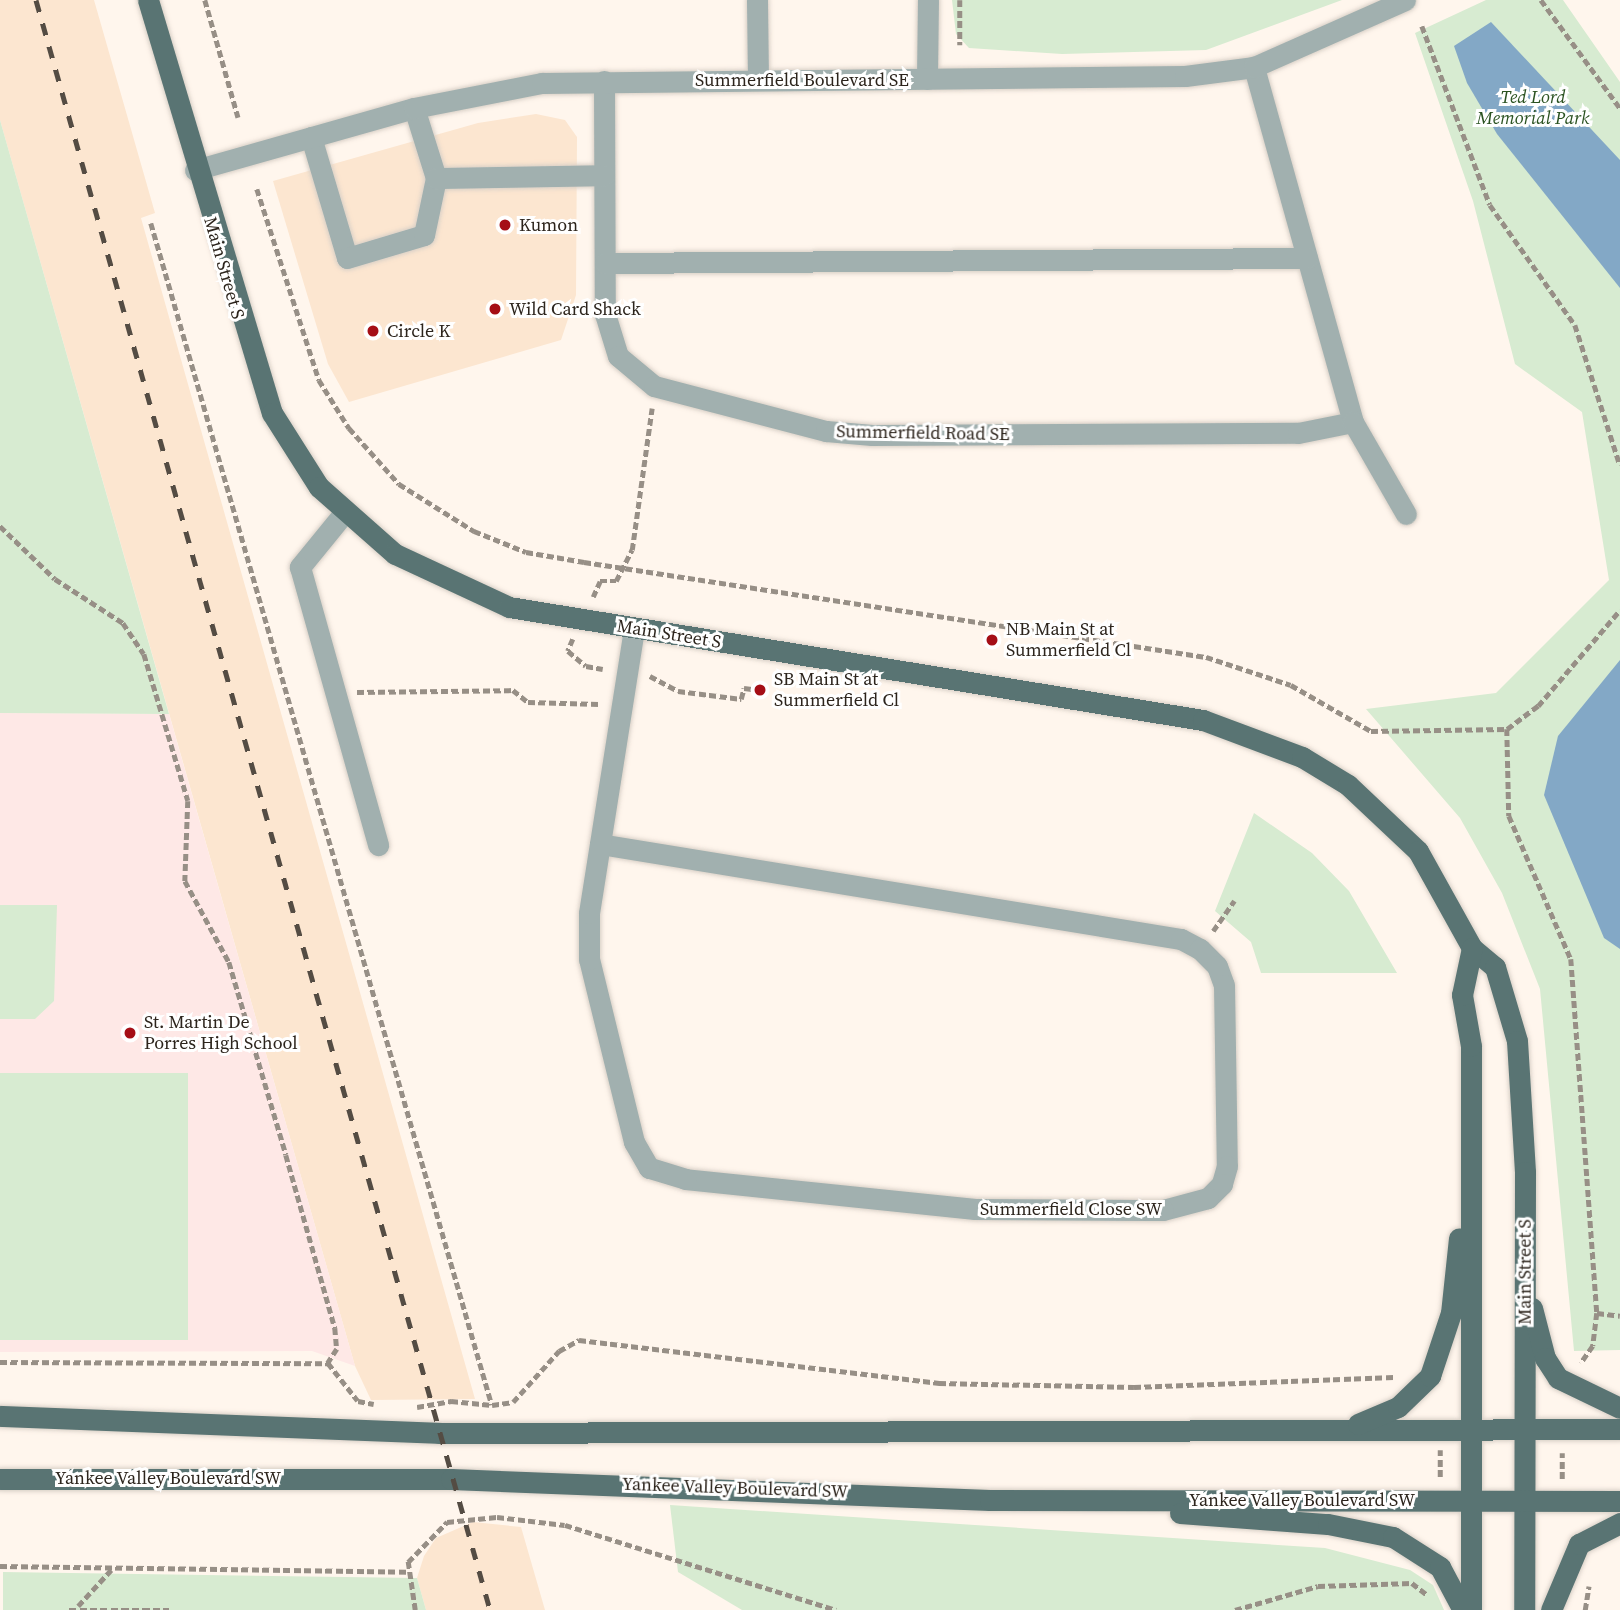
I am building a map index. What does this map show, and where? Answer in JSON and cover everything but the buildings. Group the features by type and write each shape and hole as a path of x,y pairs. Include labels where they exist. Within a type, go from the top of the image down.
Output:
{"main road":[{"name":"Main Street S","path":"148,0 195,170 272,413 292,450 344,513 395,554 446,582 509,607 582,621 1149,708 1249,734 1348,785 1390,820 1441,883 1472,948 1495,967 1517,1041 1525,1279 1522,1429 1524,1610"},
{"path":"1471,1610 1471,1046 1462,995 1472,948"},
{"path":"1340,1430 1398,1407 1437,1362 1451,1313 1471,1137"},
{"path":"1525,1279 1551,1369 1566,1386 1620,1408"},
{"path":"0,1416 342,1432 1620,1429"},
{"name":"Yankee Valley Boulevard SW","path":"0,1479 464,1479 990,1500 1620,1501"},
{"path":"990,1500 1296,1520 1393,1537 1429,1555 1463,1610"},
{"path":"1551,1610 1579,1544 1620,1524"}],"street":[{"path":"757,0 758,80"},
{"path":"927,79 928,0"},
{"name":"Summerfield Boulevard SE","path":"195,170 414,108 493,90 604,81 1185,76 1254,67 1405,0"},
{"path":"1254,67 1353,422 1406,514"},
{"name":"Summerfield Road SE","path":"604,81 605,314 618,356 654,386 825,431 872,436 1298,433 1353,422"},
{"path":"311,137 347,258 424,235 436,178 414,108"},
{"path":"436,178 604,175"},
{"path":"605,263 1307,258"},
{"path":"344,513 300,567 378,845"},
{"name":"Summerfield Close SW","path":"634,628 600,844 589,959 601,1016 641,1158 649,1168 686,1179 975,1209 1163,1210 1208,1198 1227,1166 1225,1010 1217,966 1200,949"},
{"path":"600,844 1181,939 1200,949"}],"path":[{"path":"205,0 238,117"},
{"path":"960,0 960,45"},
{"path":"1541,0 1620,108"},
{"path":"1422,26 1490,205 1575,326 1620,465"},
{"path":"654,386 632,550 616,581 600,581 568,652 586,666 626,672 691,693 741,699 744,688 760,690"},
{"path":"0,526 55,579 123,623 144,654 188,801 185,881 229,962 275,1116 335,1328 337,1349 328,1363"},
{"path":"1507,729 1538,706 1620,610"},
{"path":"335,692 513,690 528,702 621,705"},
{"path":"1200,949 1234,901"},
{"path":"1597,1313 1619,1316"},
{"path":"0,1362 328,1363"},
{"path":"328,1363 358,1401 379,1405"},
{"path":"411,1408 451,1401 492,1405"},
{"path":"1439,1500 1441,1429"},
{"path":"1561,1500 1563,1429"},
{"path":"415,1610 408,1562 447,1522 497,1517 565,1525 836,1610"},
{"path":"0,1566 408,1572"},
{"path":"69,1610 78,1606 111,1569"},
{"path":"1235,1610 1318,1586 1412,1583"},
{"path":"78,1606 169,1610"}],"shaded area":[{"path":"0,0 94,0 155,213 141,218 475,1399 371,1400 355,1366 0,120"},
{"path":"536,114 565,120 577,137 576,295 561,340 349,402 328,364 273,181 478,123"},
{"name":"St. Martin De Porres High School","path":"0,713 169,714 355,1366 312,1351 0,1352"},
{"path":"473,1522 521,1527 545,1610 426,1610 417,1578 424,1556 436,1538"}],"green space":[{"path":"952,0 1342,0 1206,50 1062,54 969,48 956,34"},
{"name":"Ted Lord Memorial Park","path":"1486,0 1563,0 1620,82 1620,1350 1574,1351 1540,989 1502,893 1460,818 1366,709 1496,693 1609,580 1582,412 1515,364 1473,201 1415,33"},
{"path":"0,120 169,714 0,713"},
{"path":"1254,813 1312,853 1349,891 1397,973 1261,973 1251,942 1215,911"},
{"path":"0,905 57,905 54,1001 35,1019 0,1019"},
{"path":"0,1073 188,1073 188,1340 0,1340"},
{"path":"670,1505 1325,1548 1410,1570 1433,1585 1444,1610 742,1610 678,1572"},
{"path":"3,1572 417,1578 426,1610 3,1610"}],"water":[{"path":"1491,22 1620,160 1620,288 1497,134 1467,83 1454,46"},
{"path":"1620,660 1620,949 1604,938 1544,795 1558,736"}],"railway":[{"path":"36,0 490,1610"}],"place":[{"name":"Kumon","path":"505,225"},
{"name":"Wild Card Shack","path":"495,309"},
{"name":"Circle K","path":"373,331"},
{"name":"NB Main St at Summerfield Cl","path":"992,640"},
{"name":"SB Main St at Summerfield Cl","path":"760,690"},
{"name":"St. Martin De Porres High School","path":"130,1033"}]}
